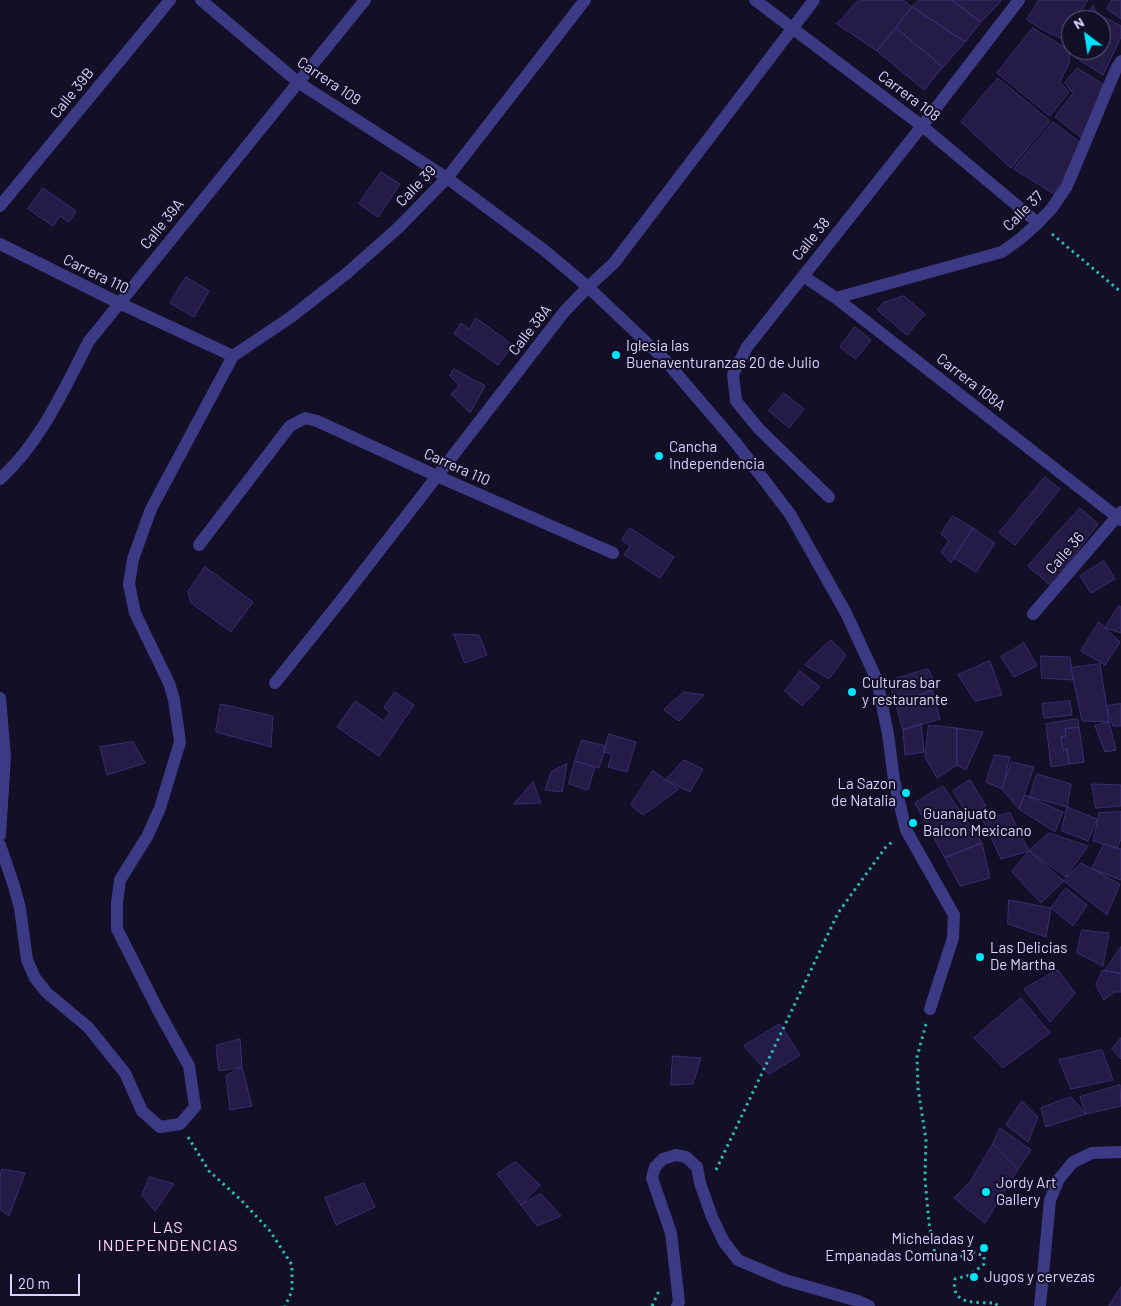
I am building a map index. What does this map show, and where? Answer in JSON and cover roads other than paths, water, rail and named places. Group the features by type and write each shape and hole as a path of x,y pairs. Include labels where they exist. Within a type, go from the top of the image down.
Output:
{"street":[{"name":"Calle 39B","path":"0,206 170,0"},
{"name":"Carrera 109","path":"201,0 298,83 447,178 544,250 588,287 664,359 736,443 790,514 846,613 877,680 888,734 894,780 906,830 954,915 953,938 930,1009"},
{"name":"Calle 39A","path":"0,479 10,470 34,440 57,403 89,341 365,0"},
{"name":"Calle 39","path":"233,356 291,317 346,274 398,228 447,178 585,0"},
{"name":"Carrera 108","path":"755,0 922,126 1038,223"},
{"name":"Calle 38A","path":"274,684 564,312 614,263 814,0"},
{"name":"Calle 38","path":"829,497 759,429 736,401 733,374 747,347 1019,0"},
{"name":"Calle 37","path":"836,298 1002,252 1020,239 1052,208 1067,186 1119,67"},
{"name":"Carrera 110","path":"0,244 119,304 233,356"},
{"name":"Carrera 108A","path":"803,276 836,298 1120,516"},
{"path":"0,845 20,908 27,960 34,978 47,993 88,1027 125,1073 142,1111 160,1127 180,1124 196,1107 189,1066 117,929 117,903 120,880 148,835 160,808 180,742 174,700 169,683 135,613 129,584 134,559 151,509 233,356"},
{"name":"Carrera 110","path":"199,545 290,426 305,418 317,421 437,476 613,552"},
{"name":"Calle 36","path":"1033,614 1120,516"},
{"path":"0,698 5,757 0,835"},
{"path":"1040,1306 1050,1200 1059,1179 1073,1162 1092,1153 1121,1152"},
{"path":"677,1306 679,1302 671,1233 652,1178 655,1167 663,1158 676,1155 686,1157 697,1167 700,1183 712,1217 724,1242 738,1260 784,1280 858,1301 869,1306"}],"place":[{"name":"Iglesia las Buenaventuranzas 20 de Julio","path":"616,355"},
{"name":"Cancha Independencia","path":"659,456"},
{"name":"Culturas bar y restaurante","path":"852,692"},
{"name":"La Sazon de Natalia","path":"906,793"},
{"name":"Guanajuato Balcon Mexicano","path":"913,823"},
{"name":"Las Delicias De Martha","path":"980,957"},
{"name":"Jordy Art Gallery","path":"986,1192"},
{"name":"Micheladas y Empanadas Comuna 13","path":"984,1248"},
{"name":"Jugos y cervezas","path":"974,1277"}],"district":[{"name":"LAS INDEPENDENCIAS","path":"168,1237"}]}
